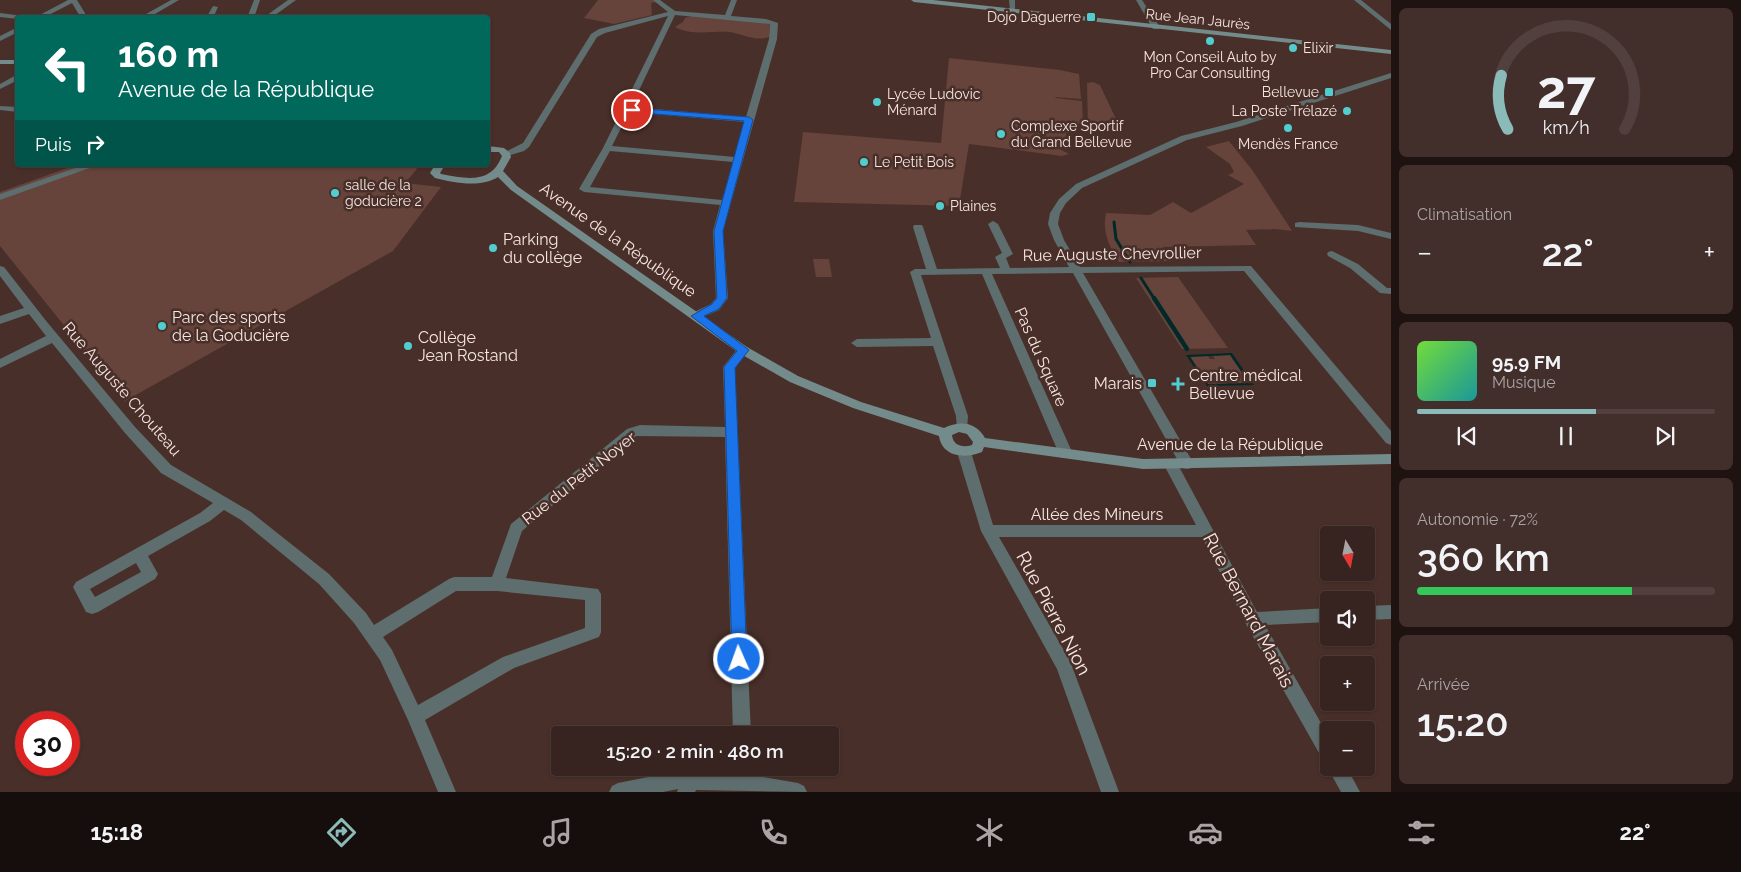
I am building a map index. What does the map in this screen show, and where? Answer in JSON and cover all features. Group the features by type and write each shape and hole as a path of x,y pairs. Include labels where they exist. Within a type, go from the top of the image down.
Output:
{"street":[{"path":"43,15 74,0 83,15"},
{"path":"148,15 176,0"},
{"path":"251,15 258,0"},
{"path":"270,15 293,0"},
{"path":"656,0 672,12"},
{"path":"728,16 734,0"},
{"name":"Rue Jean Jaurès","path":"914,0 1391,52"},
{"path":"1012,0 1013,11"},
{"path":"1139,0 1156,27"},
{"path":"1356,0 1391,28"},
{"path":"211,15 215,7"},
{"path":"672,12 607,148 584,189 726,203"},
{"path":"490,149 501,150 506,153 521,149 526,145 594,36 610,27 672,12 728,16 772,22 774,24 773,39 726,203 718,238 722,298 715,307 696,316"},
{"path":"0,15 15,17"},
{"path":"1381,20 1391,18"},
{"path":"0,39 15,31"},
{"path":"0,62 15,62"},
{"name":"Rue Bernard Marais","path":"1320,738 1252,619 1206,531 1179,464 1059,240 1053,224 1055,213 1062,201 1079,186 1184,138 1247,121 1391,75"},
{"path":"0,88 15,78"},
{"path":"0,108 15,110"},
{"path":"626,109 749,120"},
{"path":"607,148 738,160"},
{"path":"479,180 491,178 498,171 507,157 506,153"},
{"path":"0,197 87,167"},
{"name":"Avenue de la République","path":"439,167 435,173 438,176 479,180 514,188"},
{"name":"Avenue de la République","path":"498,171 514,188 744,350 794,379 857,405 945,433"},
{"path":"993,224 1008,254 1000,256 1007,272"},
{"path":"1299,225 1358,228 1391,236"},
{"path":"918,227 933,272"},
{"path":"1332,254 1354,266 1384,292 1391,291"},
{"name":"Rue Auguste Chevrollier","path":"962,427 962,416 915,272 1247,268 1391,440"},
{"name":"Rue Auguste Chouteau","path":"0,269 31,310 124,423 166,469 246,516 324,579 360,618 386,655 415,716 447,792"},
{"name":"Pas du Square","path":"986,272 1066,454"},
{"path":"0,320 31,310"},
{"path":"0,364 54,337"},
{"path":"857,343 938,342"},
{"path":"742,726 729,367 744,350"},
{"path":"962,427 976,434 980,442 977,448 964,452 948,445 945,433 952,428 962,427"},
{"name":"Rue du Petit Noyer","path":"497,584 516,528 632,432 640,430 731,432"},
{"name":"Avenue de la République","path":"980,442 1143,464 1391,460"},
{"name":"Rue Pierre Nion","path":"964,452 988,531 1064,666 1110,792"},
{"path":"139,554 205,517 222,503"},
{"name":"Allée des Mineurs","path":"988,531 1206,531"},
{"path":"372,635 454,584 497,584 593,594 593,632 509,662 415,716"},
{"path":"1375,613 1391,612"},
{"path":"1252,619 1320,615"},
{"path":"618,792 678,780 687,786 738,776"},
{"path":"746,776 798,792"},
{"path":"1341,776 1351,792"}],"shaded area":[{"path":"598,0 653,0 656,2 651,3 652,15 614,24 584,18"},
{"path":"692,16 770,23 769,37 759,39 730,32 695,32 675,27 683,22 685,18"},
{"name":"Complexe Sportif du Grand Bellevue","path":"949,58 1060,70 1079,74 1081,99 1055,97 1082,101 1083,124 1066,124 1066,149 1061,146 1061,150 1069,154 1062,156 969,144 959,206 794,202 803,132 941,143"},
{"path":"1093,82 1100,85 1116,119 1094,129 1088,127 1087,83"},
{"path":"1229,141 1253,171 1292,231 1275,229 1246,230 1256,245 1163,247 1172,261 1119,262 1107,239 1106,213 1150,215 1173,202 1191,213 1244,184 1228,175 1234,172 1230,164 1206,147"},
{"name":"Parc des sports de la Goducière","path":"70,167 415,167 417,169 405,183 441,187 393,251 125,401 0,246 0,192"},
{"path":"813,259 829,259 832,277 816,277"},
{"path":"1178,277 1228,348 1182,349 1136,278"},
{"path":"1230,355 1250,383 1232,384 1229,380 1224,380 1227,384 1208,384 1190,356 1208,356 1210,359 1215,359 1213,356"}],"water":[{"path":"1232,353 1254,385 1207,386 1186,355","holes":["1230,355 1249,383 1208,384 1190,357"]}],"waterway":[{"path":"1114,222 1116,239 1130,262"},
{"path":"1141,278 1155,300"},
{"path":"1154,298 1187,349"}],"place":[{"name":"Dojo Daguerre","path":"1091,17"},
{"name":"Mon Conseil Auto by Pro Car Consulting","path":"1210,41"},
{"name":"Elixir","path":"1293,48"},
{"name":"Bellevue","path":"1329,92"},
{"name":"Lycée Ludovic Ménard","path":"877,102"},
{"name":"La Poste Trélazé","path":"1347,111"},
{"name":"Mendès France","path":"1288,128"},
{"name":"Complexe Sportif du Grand Bellevue","path":"1001,134"},
{"name":"Le Petit Bois","path":"864,162"},
{"name":"salle de la goducière 2","path":"335,193"},
{"name":"Plaines","path":"940,206"},
{"name":"Parking du collège","path":"493,248"},
{"name":"Parc des sports de la Goducière","path":"162,326"},
{"name":"Collège Jean Rostand","path":"408,346"},
{"name":"Marais","path":"1152,383"},
{"name":"Centre médical Bellevue","path":"1178,384"}],"route":[{"path":"632,110 749,120 718,231 722,298 715,307 696,316 744,350 729,367 739,659"}]}
